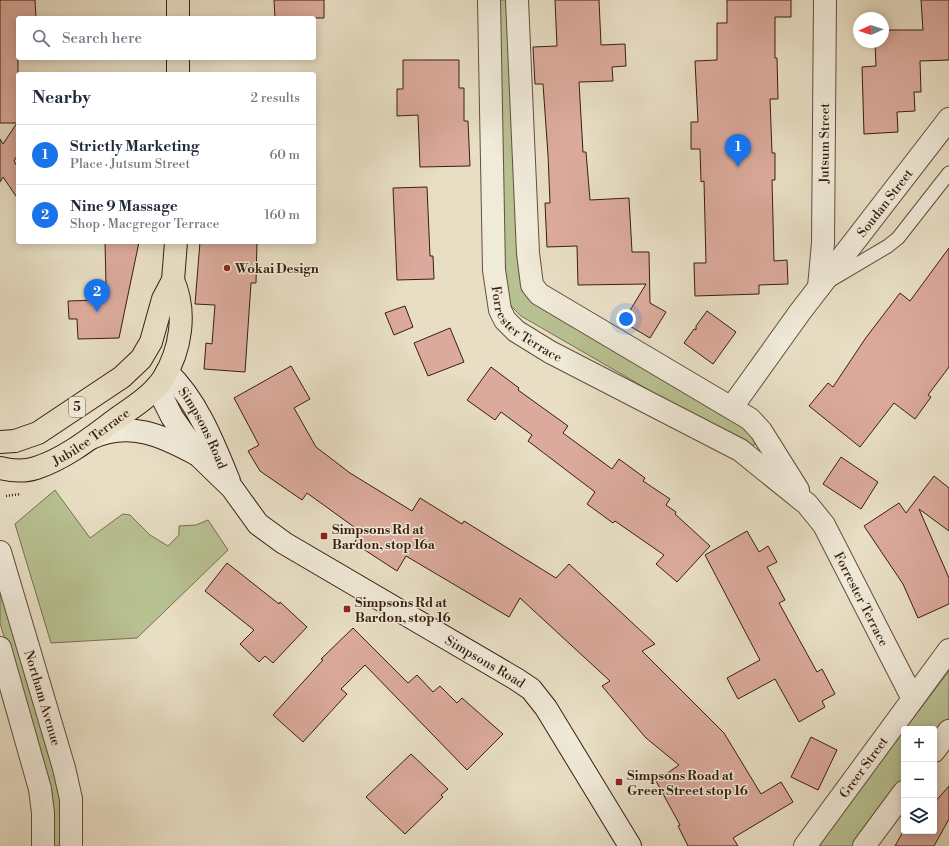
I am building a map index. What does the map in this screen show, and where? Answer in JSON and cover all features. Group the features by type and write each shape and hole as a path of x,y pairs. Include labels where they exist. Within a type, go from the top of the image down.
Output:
{"highway":[{"path":"178,0 178,16"},
{"path":"178,60 178,72"},
{"name":"5","path":"0,442 20,440 44,429 122,377 145,353 151,342 166,293 173,280 176,244"},
{"name":"5","path":"162,380 178,343 181,314 180,298 173,280"},
{"path":"145,353 162,380"},
{"name":"Jubilee Terrace","path":"0,468 17,470 35,468 67,454 91,438 162,380"}],"street":[{"name":"Forrester Terrace","path":"488,0 494,270 496,294 500,310 505,320 516,331 550,352 733,446 807,504"},
{"name":"Forrester Terrace","path":"517,0 528,253 532,285 539,294 732,407 758,426 807,504 824,525 912,697"},
{"name":"Jutsum Street","path":"819,287 823,243 825,0"},
{"name":"Soudan Street","path":"732,407 819,287 949,119"},
{"name":"Simpsons Road","path":"162,380 172,417 200,457 232,488 258,524 284,543 531,689 546,708 630,846"},
{"name":"Simpsons Road","path":"162,380 180,387 205,426 232,488"},
{"path":"91,438 119,430 138,430 162,437 200,457"},
{"name":"Northam Avenue","path":"0,552 64,768 70,799 71,846"},
{"name":"Northam Avenue","path":"0,648 40,789 42,802 43,846"},
{"name":"Greer Street","path":"805,846 912,697 949,650"},
{"path":"937,747 949,731"},
{"path":"864,846 901,796"}],"lane":[{"name":"Soudan Street","path":"819,287 893,242 904,231 949,173"}],"green space":[{"path":"497,0 515,0 523,291 532,302 749,431 756,444 750,446 744,445 521,316 511,306 503,282"},
{"path":"55,490 90,538 123,514 130,515 150,535 168,546 179,535 179,526 196,525 208,520 228,550 137,638 51,643 15,524"},
{"path":"0,581 60,785 63,846 51,846 45,774 0,623"},
{"path":"949,671 949,718 937,734 937,726 907,726"},
{"path":"901,734 901,782 854,846 816,846"}],"building":[{"path":"0,0 35,0 36,16 16,16 16,60 18,60 18,72 16,72 16,123 0,123"},
{"path":"274,0 324,0 324,18 316,18 316,16 275,16"},
{"path":"555,0 599,0 601,45 625,44 626,66 612,67 613,81 579,82 583,152 586,152 590,200 629,198 632,252 649,252 650,303 666,312 650,338 623,322 646,284 578,285 577,246 547,247 545,203 550,203 548,155 543,84 535,84 533,47 557,46"},
{"path":"727,0 791,0 791,17 775,17 775,58 777,58 778,99 770,99 772,153 775,153 775,180 772,180 774,261 787,260 788,284 759,285 759,294 695,296 694,263 706,263 704,181 701,182 700,149 691,149 691,122 698,122 695,61 717,60 717,23 727,23"},
{"path":"921,0 949,0 949,60 920,61 921,92 914,92 915,111 897,112 898,132 864,134 862,67 876,66 875,48 889,48 889,30 923,30"},
{"path":"403,60 459,60 459,88 464,88 464,121 468,121 470,166 420,167 418,115 397,116 397,89 403,89"},
{"path":"16,124 16,158 14,161 16,164 16,196 3,177 0,182 0,139 3,144"},
{"path":"427,187 430,256 433,256 434,279 397,280 393,188"},
{"path":"105,244 139,244 119,338 78,339 77,319 69,319 68,301 99,300 101,285 106,285"},
{"path":"200,244 257,244 256,283 251,283 245,372 204,369 206,343 212,344 215,305 195,304"},
{"path":"949,248 949,367 928,395 931,397 915,419 894,403 860,447 809,406 828,383 833,387 865,339 900,293 910,301"},
{"path":"405,306 413,327 394,335 385,313"},
{"path":"707,311 736,332 713,364 684,343 694,329 696,330 696,326"},
{"path":"450,328 464,362 428,376 414,343"},
{"path":"291,366 310,399 294,408 316,447 350,473 412,511 420,498 462,524 464,521 556,578 569,564 655,644 642,651 724,733 761,794 781,782 793,802 733,838 738,846 688,846 678,826 680,825 656,781 679,765 646,738 602,686 610,681 520,598 509,617 406,556 397,571 354,543 361,532 307,493 302,500 260,471 248,451 259,445 234,398"},
{"path":"491,367 519,388 518,390 568,426 563,433 612,469 619,459 645,478 643,481 670,499 666,505 676,512 675,514 710,546 677,582 656,564 664,555 615,521 613,523 587,504 595,492 528,441 532,435 501,412 495,420 467,400"},
{"path":"841,457 878,482 861,509 823,484"},
{"path":"934,476 949,488 949,531 919,509 949,578 949,604 918,618 903,584 864,526 899,503 906,513"},
{"path":"747,531 759,552 768,546 777,562 767,567 785,600 779,603 817,672 822,669 835,694 822,701 825,707 799,722 775,679 738,699 727,678 760,660 705,555"},
{"path":"227,563 279,604 280,602 307,627 273,663 265,656 259,662 240,644 254,630 205,591"},
{"path":"353,628 408,683 417,675 433,692 440,686 457,703 462,698 503,734 467,770 365,665 341,689 347,694 303,742 273,715 323,660 321,659"},
{"path":"811,737 837,750 818,790 791,777"},
{"path":"411,754 448,789 441,795 443,797 405,834 366,797"},
{"path":"949,786 949,819 934,846 895,846 902,834 937,834 937,800"}],"place":[{"name":"Strictly Marketing","path":"738,167"},
{"name":"Wokai Design","path":"227,268"},
{"name":"Nine 9 Massage","path":"97,312"},
{"name":"Simpsons Rd at Bardon, stop 16a","path":"324,536"},
{"name":"Simpsons Rd at Bardon, stop 16","path":"347,609"},
{"name":"Simpsons Road at Greer Street stop 16","path":"619,782"}]}
